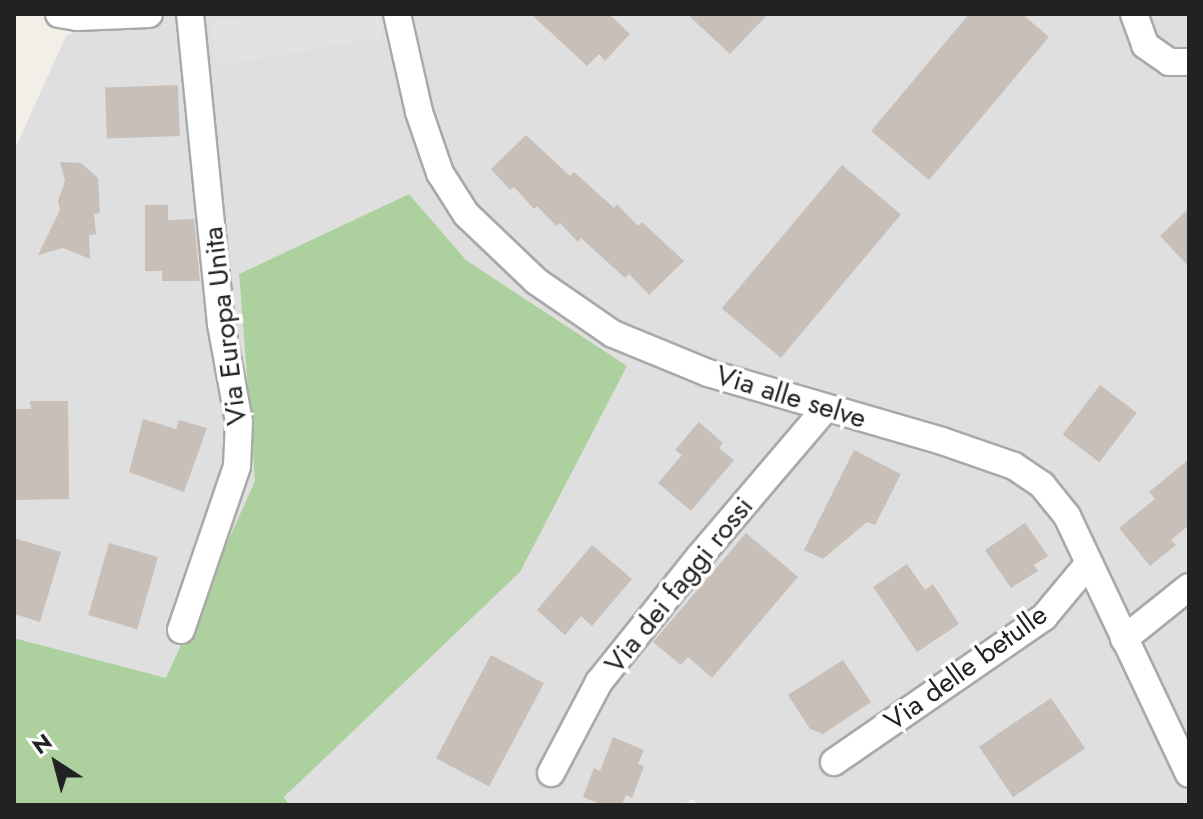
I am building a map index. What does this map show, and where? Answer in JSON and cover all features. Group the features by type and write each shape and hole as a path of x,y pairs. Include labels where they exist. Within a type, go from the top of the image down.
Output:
{"street":[{"path":"59,14 77,17 149,14"},
{"name":"Via Europa Unita","path":"181,630 237,466 239,422 221,324 190,14"},
{"name":"Via alle selve","path":"397,14 419,112 440,173 466,214 536,281 613,334 708,373 942,441 1014,466 1042,485 1067,516 1189,774"},
{"path":"1134,14 1145,45 1169,62 1189,62"},
{"name":"Via dei faggi rossi","path":"551,773 599,682 700,556 825,409"},
{"name":"Via delle betulle","path":"834,762 1044,617 1089,563"},
{"path":"1124,639 1189,587"}],"shaded area":[{"path":"114,14 1189,14 1189,805 697,805 693,799 683,805 289,805 284,798 627,367 466,260 409,194 239,274 255,481 166,679 14,638 14,151 66,36"},
{"path":"262,14 378,14 382,37 217,66 210,23"}],"green space":[{"path":"409,194 466,260 627,366 520,572 284,797 289,805 14,805 14,638 166,678 255,481 239,274"}],"building":[{"path":"531,14 609,14 630,34 605,61 599,54 587,66"},
{"path":"687,14 768,14 730,54"},
{"path":"969,14 1022,14 1049,37 929,180 871,131"},
{"path":"178,85 180,136 107,139 105,88"},
{"path":"526,135 570,176 574,172 614,208 617,204 638,226 642,222 684,261 649,295 629,274 625,278 581,238 578,242 560,223 556,226 537,206 534,209 514,187 510,190 491,169"},
{"path":"60,162 81,163 98,178 100,213 94,214 96,234 89,235 90,259 63,248 38,255 60,210 58,201 65,181"},
{"path":"842,165 901,214 781,358 722,308"},
{"path":"145,205 168,205 168,220 194,219 200,281 162,281 162,271 145,271"},
{"path":"1189,208 1189,267 1160,236"},
{"path":"1100,385 1137,413 1099,462 1063,435"},
{"path":"30,401 68,401 69,499 14,500 14,409 31,409"},
{"path":"143,419 176,429 179,420 207,428 184,492 129,472"},
{"path":"699,422 723,443 719,448 734,460 691,511 658,483 682,455 675,450"},
{"path":"854,450 901,474 875,525 867,522 823,559 804,550"},
{"path":"1189,459 1189,525 1171,540 1176,545 1150,566 1119,528 1155,499 1149,492"},
{"path":"1025,523 1048,556 1034,565 1038,571 1011,588 985,550"},
{"path":"746,533 798,577 712,678 688,657 681,665 653,642"},
{"path":"14,538 61,552 40,622 14,614"},
{"path":"109,543 158,557 137,629 88,615"},
{"path":"592,545 632,579 592,626 581,616 565,635 537,610"},
{"path":"907,564 925,590 933,584 959,624 917,652 873,587"},
{"path":"491,655 544,683 489,786 436,758"},
{"path":"843,660 871,702 823,734 810,729 788,695"},
{"path":"1051,698 1085,749 1013,797 979,747"},
{"path":"613,737 644,750 638,764 644,766 632,798 626,795 622,805 603,805 583,797 594,768 600,771"}]}
